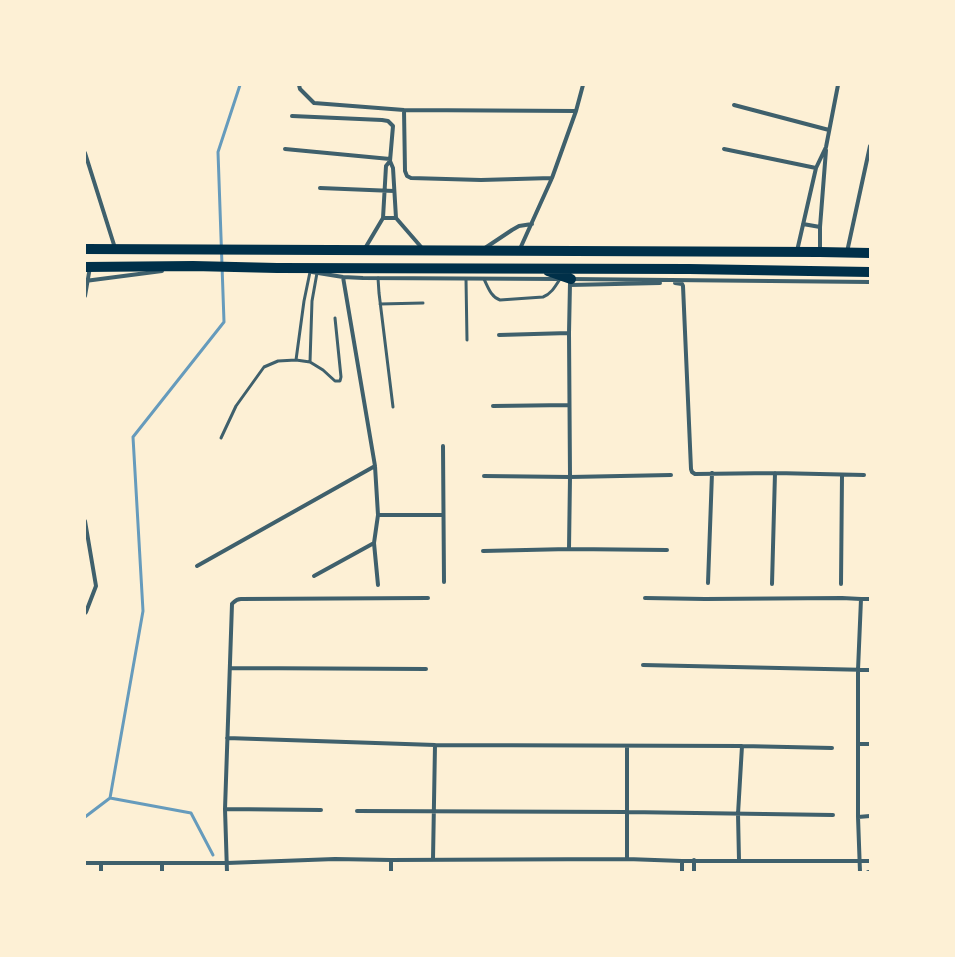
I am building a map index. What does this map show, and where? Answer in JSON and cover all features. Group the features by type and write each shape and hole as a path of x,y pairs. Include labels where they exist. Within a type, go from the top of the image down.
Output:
{"highway":[{"path":"85,249 870,253"},
{"path":"88,267 217,266 278,268 689,269 870,272"},
{"path":"541,269 571,282"}],"street":[{"path":"299,85 300,89 314,103 404,110 576,111"},
{"path":"519,251 552,178 576,111 583,85"},
{"path":"820,252 820,227 826,147 838,85"},
{"path":"734,105 829,130"},
{"path":"404,110 405,171 407,176 411,178 482,180 552,178"},
{"path":"292,116 382,120 388,121 393,126 390,160 393,168 396,218 423,250"},
{"path":"847,252 870,146"},
{"path":"796,252 816,168 826,147"},
{"path":"285,149 390,160"},
{"path":"724,149 816,168"},
{"path":"85,152 115,249"},
{"path":"363,250 384,218 386,166 390,160"},
{"path":"320,188 394,191"},
{"path":"384,218 396,218"},
{"path":"482,250 512,230 520,226 532,224"},
{"path":"803,224 820,227"},
{"path":"86,281 193,266"},
{"path":"85,296 88,267"},
{"path":"278,268 343,277 560,279 571,282 682,284 692,472 695,474 775,473 864,475"},
{"path":"343,277 374,466 378,515 374,543 378,585"},
{"path":"571,282 870,282"},
{"path":"569,549 569,332 571,282"},
{"path":"499,334 569,332"},
{"path":"493,406 569,405"},
{"path":"443,446 444,582"},
{"path":"197,566 374,466"},
{"path":"708,583 712,473"},
{"path":"772,584 775,473"},
{"path":"841,584 842,474"},
{"path":"484,476 570,477 671,475"},
{"path":"378,515 443,515"},
{"path":"85,521 96,586 85,613"},
{"path":"314,576 374,543"},
{"path":"483,551 569,549 667,550"},
{"path":"227,872 225,809 232,604 234,601 237,599 428,598"},
{"path":"645,598 870,599"},
{"path":"860,599 858,670 858,817 860,872"},
{"path":"643,665 870,670"},
{"path":"230,668 426,669"},
{"path":"227,738 435,745 742,746 832,748"},
{"path":"859,744 870,744"},
{"path":"433,859 435,745"},
{"path":"627,746 627,859"},
{"path":"739,860 738,814 742,746"},
{"path":"225,809 321,810"},
{"path":"357,811 433,810 833,815"},
{"path":"858,817 870,816"},
{"path":"85,863 227,863 335,859 870,861"},
{"path":"391,860 391,872"},
{"path":"694,860 694,872"},
{"path":"682,861 682,872"},
{"path":"101,863 101,872"},
{"path":"162,863 162,872"}],"lane":[{"path":"296,360 304,301 310,272"},
{"path":"310,362 312,301 317,273"},
{"path":"378,278 393,407"},
{"path":"466,279 468,340"},
{"path":"484,279 495,298 500,300 547,296 560,279"},
{"path":"380,304 423,303"},
{"path":"221,438 236,406 264,367 278,361 296,360 310,362 323,370 335,381 339,381 341,378 335,318"}],"waterway":[{"path":"213,855 191,813 110,798 143,611 133,437 224,322 218,152 240,85"},
{"path":"85,817 110,798"}]}
